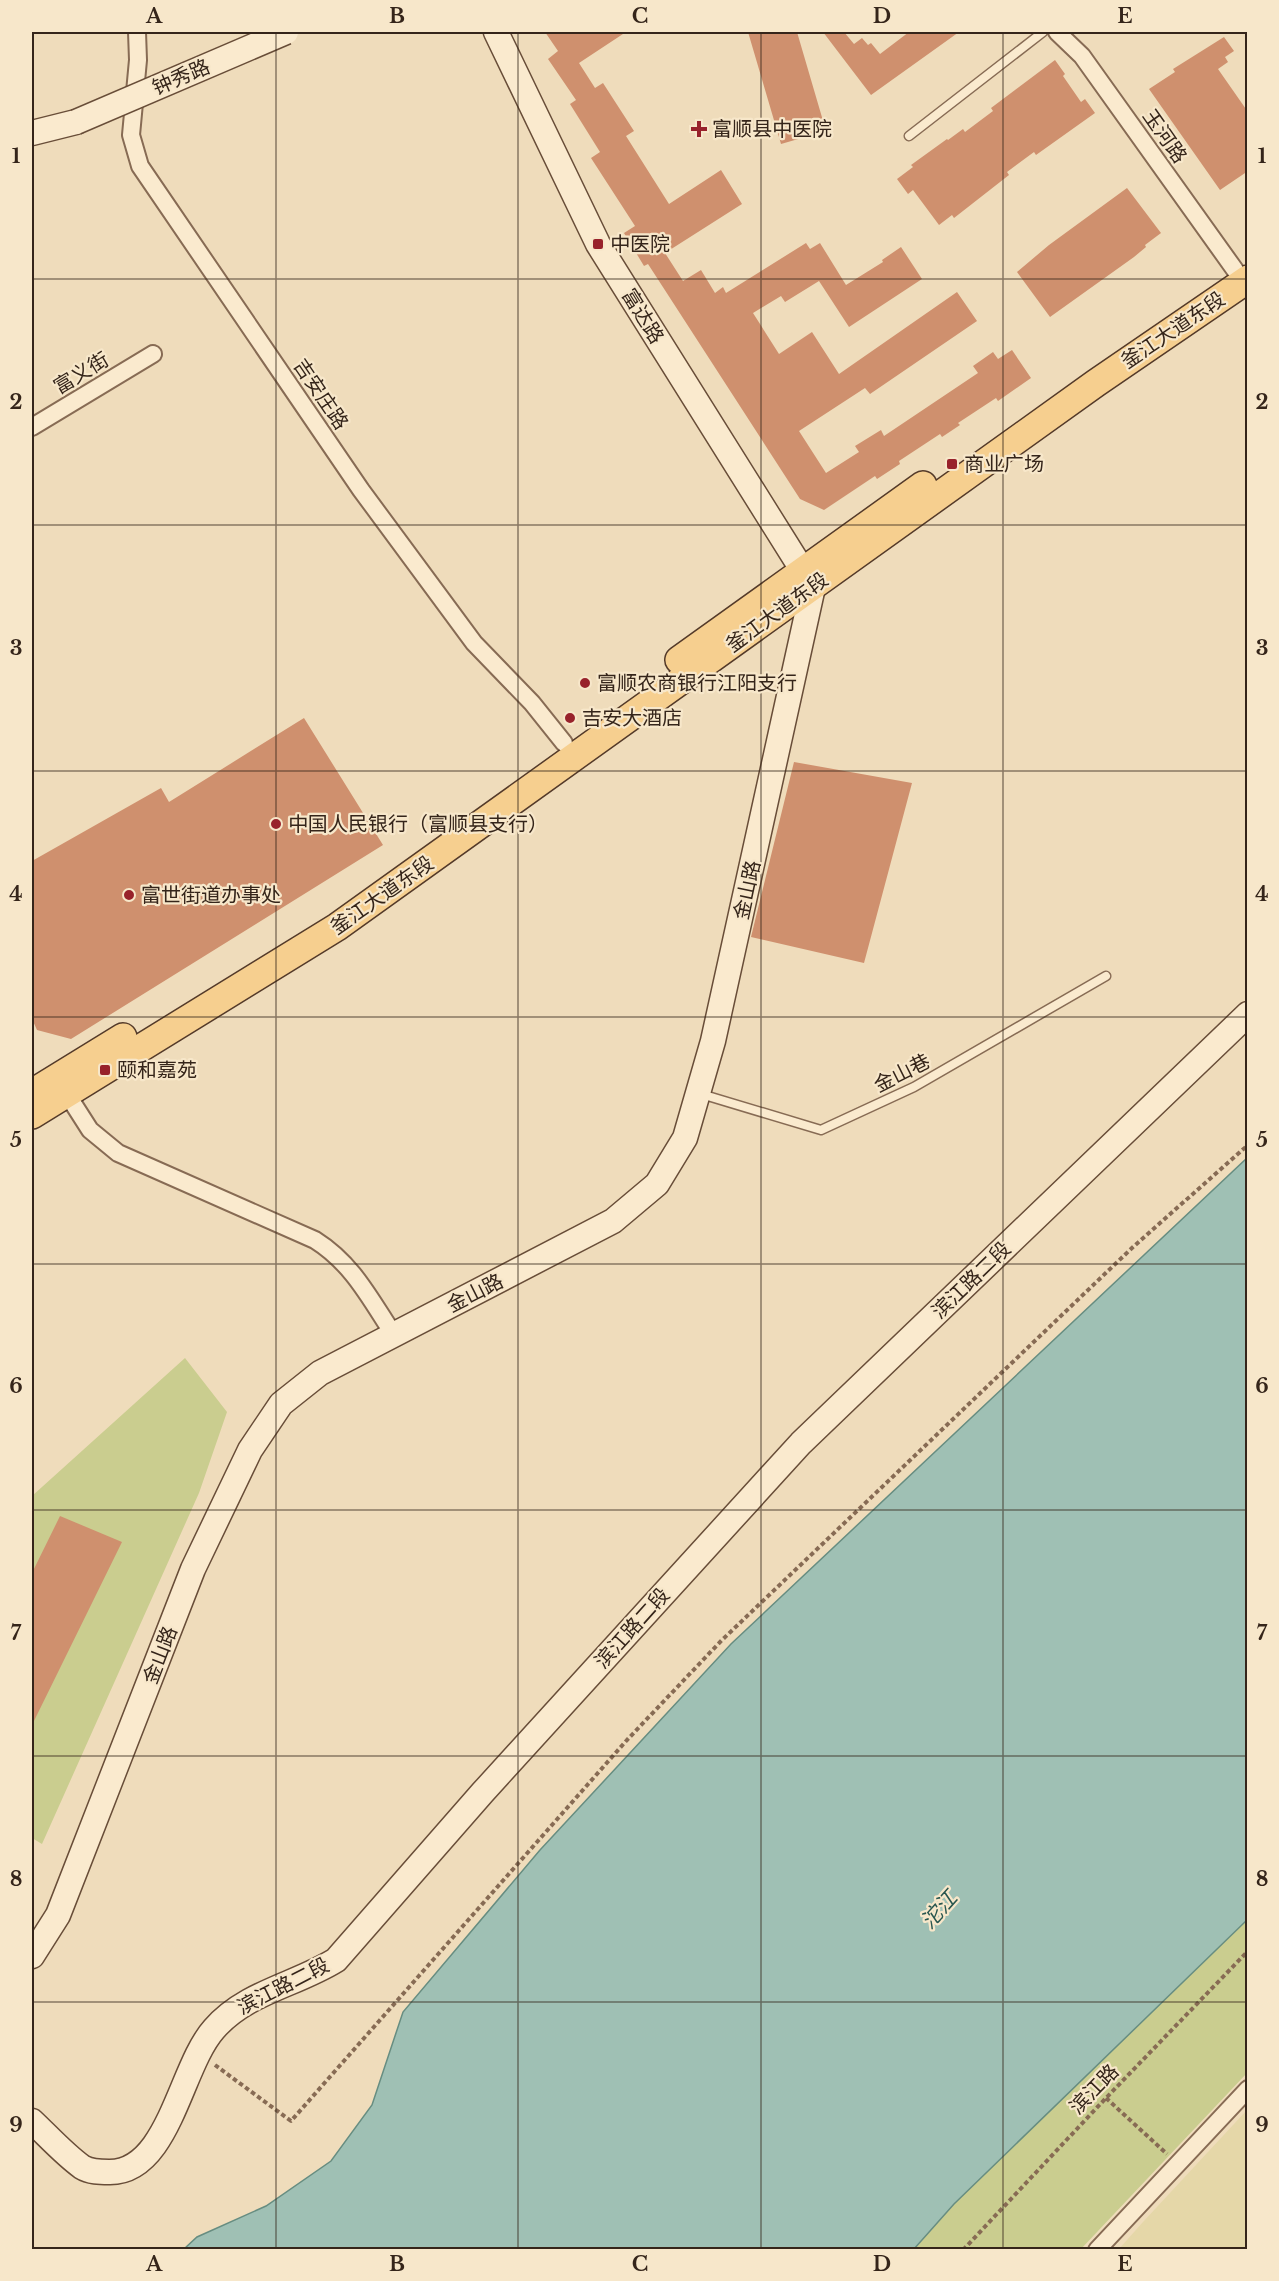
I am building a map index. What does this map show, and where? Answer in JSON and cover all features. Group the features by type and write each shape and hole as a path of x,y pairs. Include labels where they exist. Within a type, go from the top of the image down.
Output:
{"main road":[{"name":"釜江大道东段","path":"33,1107 67,1094 337,927 808,579 952,464 1243,270"},
{"name":"釜江大道东段","path":"33,1107 327,913 564,743 808,579"}],"street":[{"name":"吉安庄路","path":"137,32 138,60 131,135 140,166 361,490 474,643 532,703 564,743"},
{"name":"钟秀路","path":"32,133 76,122 286,32"},
{"name":"富达路","path":"496,32 598,244 808,579"},
{"name":"玉河路","path":"1057,32 1082,56 1243,270"},
{"name":"富义街","path":"32,427 153,354"},
{"name":"金山路","path":"32,1956 58,1915 193,1569 250,1450 281,1404 320,1373 613,1221 657,1184 685,1138 713,1041 808,579"},
{"name":"滨江路二段","path":"32,2121 84,2168 98,2172 113,2172 128,2168 155,2147 168,2125 197,2052 214,2029 233,2010 264,1993 317,1972 336,1960 483,1792 801,1443 1248,1014"},
{"path":"67,1094 90,1130 118,1153 315,1240 334,1252 350,1268 394,1335"},
{"path":"1097,2250 1248,2089"}],"lane":[{"path":"909,136 1043,32"},
{"name":"金山巷","path":"698,1093 821,1130 914,1087 1106,976"}],"path":[{"path":"197,2052 291,2121 627,1740 721,1641 1133,1247 1248,1145"},
{"name":"滨江路","path":"963,2250 1248,1951"},
{"path":"1106,2098 1177,2164"}],"shaded area":[{"path":"1247,2110 1247,2249 1119,2249 1143,2222"}],"green space":[{"path":"185,1358 227,1412 199,1493 42,1844 32,1838 32,1496"},
{"path":"1247,1920 1247,2073 1081,2249 914,2250 954,2204"}],"water":[{"name":"沱江","path":"1247,1158 1247,1920 954,2204 914,2249 184,2249 197,2237 266,2206 331,2161 372,2105 403,2012 540,1850 731,1644"}],"building":[{"path":"545,32 626,32 579,63 595,88 603,83 634,131 626,136 669,204 721,170 742,204 665,253 683,281 701,270 715,293 723,287 726,293 806,243 810,249 820,243 846,285 883,262 882,260 901,247 922,279 849,327 819,281 785,302 781,296 753,313 779,354 812,332 839,374 957,292 977,321 870,394 865,388 799,431 826,473 859,452 855,446 881,430 884,436 978,373 973,366 993,352 998,359 1012,350 1031,378 998,401 996,398 958,423 960,425 942,437 940,434 899,461 900,464 877,479 875,476 824,510 800,499 648,264 644,266 624,233 635,226 591,158 600,152 570,104 576,100 548,59 558,51"},
{"path":"748,32 797,32 826,131 781,144"},
{"path":"823,32 844,32 854,44 862,38 868,45 871,43 880,54 909,32 959,32 871,95"},
{"path":"1224,37 1234,51 1225,57 1228,62 1218,69 1248,112 1248,171 1220,190 1149,89 1175,72 1173,69"},
{"path":"1055,60 1081,102 1085,99 1095,113 1036,155 1034,152 1007,172 1009,175 954,218 952,215 939,225 913,190 908,194 897,179 913,167 911,165 947,139 963,129 965,132 993,111 991,108"},
{"path":"1127,188 1161,233 1134,257 1050,317 1017,272 1049,245"},
{"path":"304,718 383,845 71,1039 37,1030 32,1019 32,861 161,788 169,802"},
{"path":"794,762 912,783 864,963 751,937"},
{"path":"60,1516 122,1542 32,1725 32,1573"}],"place":[{"name":"富顺县中医院","path":"699,129"},
{"name":"中医院","path":"598,244"},
{"name":"商业广场","path":"952,464"},
{"name":"富顺农商银行江阳支行","path":"585,683"},
{"name":"吉安大酒店","path":"570,718"},
{"name":"中国人民银行（富顺县支行）","path":"276,824"},
{"name":"富世街道办事处","path":"129,895"},
{"name":"颐和嘉苑","path":"105,1070"}]}
